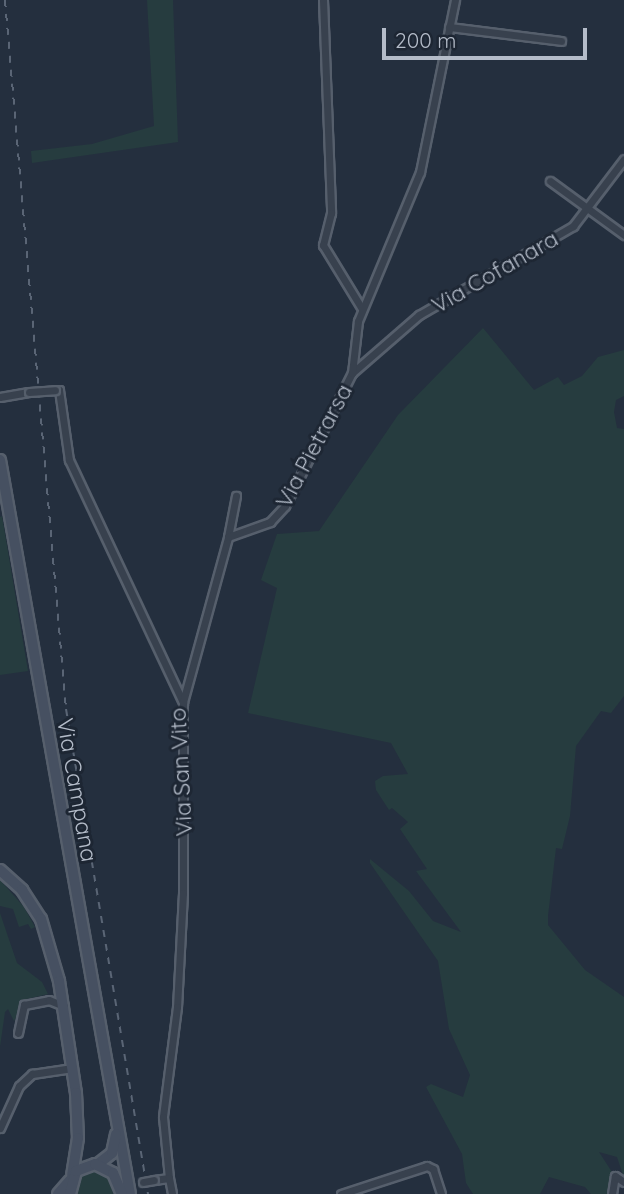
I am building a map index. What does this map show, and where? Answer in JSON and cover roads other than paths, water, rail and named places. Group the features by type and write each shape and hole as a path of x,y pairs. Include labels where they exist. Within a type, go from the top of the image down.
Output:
{"street":[{"path":"323,0 331,213 323,245 362,309"},
{"name":"Via Pietrarsa","path":"229,537 270,522 285,506 352,373 354,335 362,309 420,172 455,0"},
{"path":"449,27 561,41"},
{"name":"Via Cofanara","path":"352,373 419,315 552,241 587,212 624,159"},
{"path":"550,181 587,212 624,235"},
{"name":"Via San Vito","path":"0,397 57,390 69,460 183,702 183,893 177,1007 163,1117 172,1194"},
{"name":"Via Campana","path":"0,460 116,1127 124,1158 122,1190"},
{"path":"183,702 229,537 236,496"},
{"path":"0,870 22,890 41,919 64,1006 73,1068 78,1138 70,1194"},
{"path":"18,1033 24,1005 49,1000 64,1006"},
{"path":"0,1128 19,1086 32,1074 73,1068"},
{"path":"58,1194 71,1177 96,1164 114,1149 116,1127"},
{"path":"78,1138 84,1154 113,1173 122,1190 143,1182 169,1178"},
{"path":"341,1194 427,1166 433,1170 441,1194"},
{"path":"612,1194 615,1176 624,1182"}],"railway":[{"path":"5,0 66,709 148,1194"}]}
